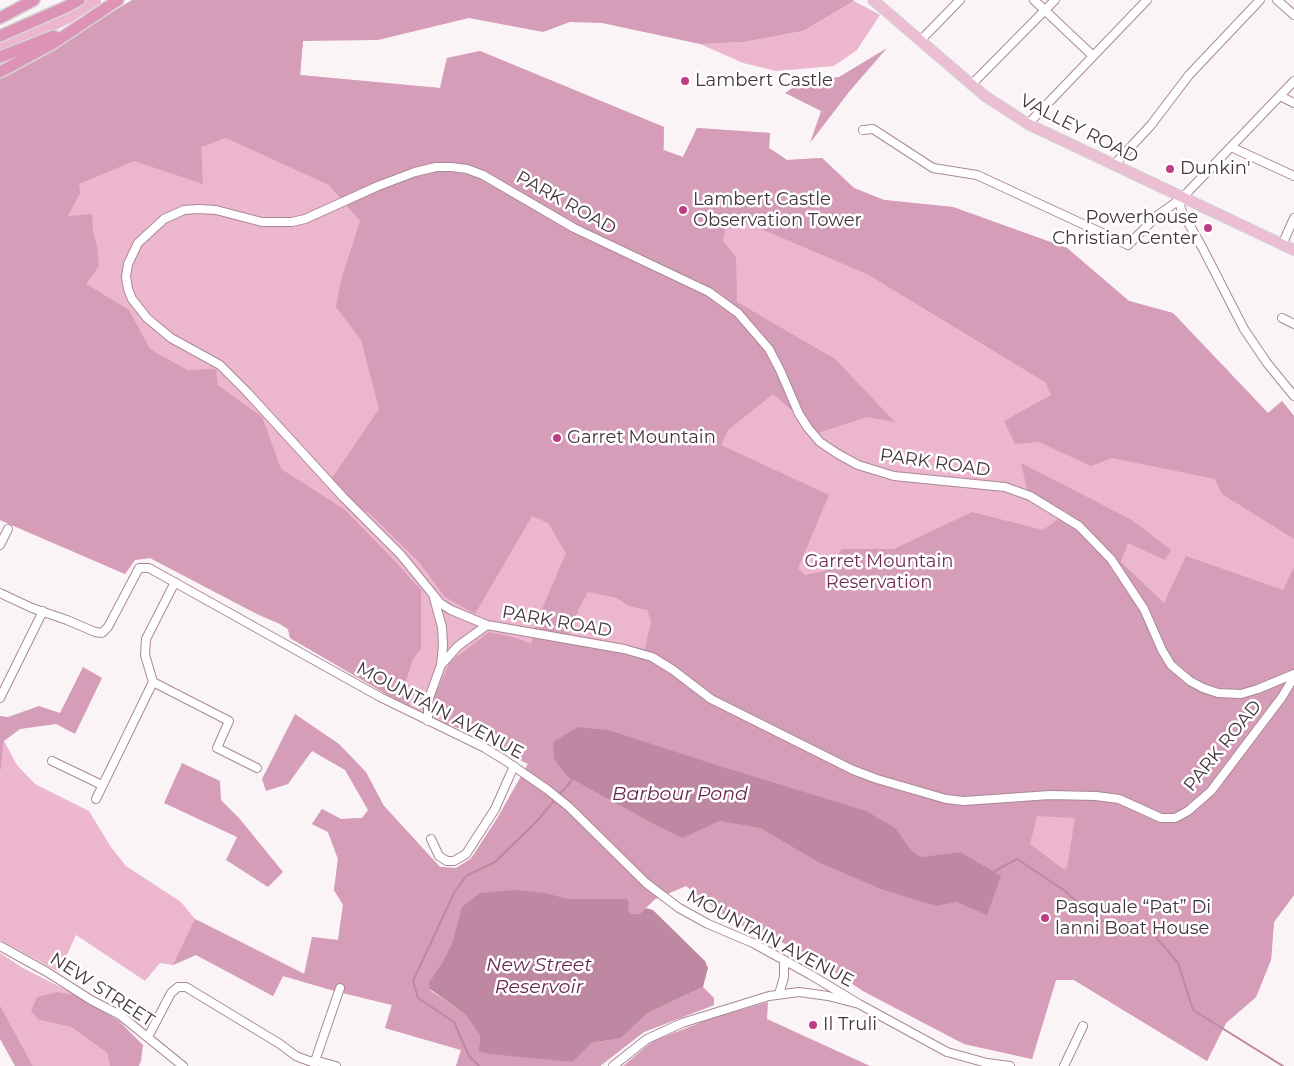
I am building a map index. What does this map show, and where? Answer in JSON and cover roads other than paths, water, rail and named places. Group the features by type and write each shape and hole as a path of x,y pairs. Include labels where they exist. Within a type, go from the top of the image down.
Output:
{"highway":[{"path":"0,18 34,0"},
{"path":"0,36 79,0"},
{"path":"0,72 60,40 118,0"},
{"path":"0,57 66,30 105,9"}],"main road":[{"name":"VALLEY ROAD","path":"873,0 971,85 1028,124 1294,250"}],"street":[{"path":"920,41 960,0"},
{"path":"1034,0 1093,56"},
{"path":"971,85 1054,0"},
{"path":"1028,124 1147,0"},
{"path":"1114,165 1151,125 1188,75 1260,0"},
{"path":"1277,0 1294,15"},
{"path":"863,130 872,128 933,168 977,175 1128,244 1158,215 1182,198 1294,82"},
{"path":"1280,96 1294,103"},
{"path":"1231,147 1294,176"},
{"name":"PARK ROAD","path":"436,167 451,167 483,174 574,228 709,292 738,313 769,349 799,414 808,428 820,442 838,454 858,465 894,476 1005,487 1030,496 1079,526 1112,559 1144,609 1162,650 1171,665 1190,681 1218,693 1241,694 1294,676 1211,791 1188,811 1175,818 1161,818 1139,807 1112,798 1050,795 964,801 946,799 900,787 853,770 710,699 673,670 652,657 624,649 487,625 451,610 440,603 401,555 343,497 220,364 171,338 156,326 137,306 128,289 126,277 128,264 138,243 164,219 184,210 216,210 255,221 292,222 306,219 378,186 415,172 436,167"},
{"path":"1182,198 1180,205 1182,212 1244,329 1267,363 1294,396"},
{"path":"1282,244 1294,218"},
{"path":"1282,318 1294,324"},
{"path":"0,545 8,529"},
{"name":"MOUNTAIN AVENUE","path":"42,611 99,634 104,632 139,568 149,568 380,697 484,748 514,766 569,807 656,892 694,917 753,943 812,975 859,1004"},
{"path":"96,799 152,682 144,655 146,639 174,582"},
{"path":"0,593 42,611 0,698"},
{"name":"PARK ROAD","path":"428,721 428,701 441,665 443,646 442,627 433,594"},
{"name":"PARK ROAD","path":"441,665 458,646 487,625"},
{"path":"152,682 229,721 217,748 257,768"},
{"path":"1273,683 1282,682 1285,684 1286,689"},
{"path":"52,761 102,785"},
{"path":"431,838 439,856 447,861 454,861 466,854 496,808 514,766"},
{"name":"NEW STREET","path":"0,946 120,1015 183,1066"},
{"path":"780,994 784,977 784,960"},
{"path":"148,1037 171,993 175,988 183,986 214,1003 296,1056 314,1064 336,1066"},
{"path":"314,1064 340,988"},
{"path":"612,1066 638,1045 658,1033 714,1012 780,994 799,992 859,1004 947,1052 986,1064 1010,1066"},
{"path":"1064,1066 1083,1026"}],"water":[{"name":"Barbour Pond","path":"578,727 609,730 866,811 895,828 912,851 921,857 960,852 1001,876 987,915 957,902 936,906 881,889 818,862 760,828 719,821 683,838 659,827 568,777 554,759 553,742"},
{"name":"New Street Reservoir","path":"515,890 545,893 569,899 627,899 629,903 628,910 631,914 639,914 646,908 653,910 705,961 708,968 703,987 648,1013 621,1038 592,1043 573,1062 490,1054 478,1051 480,1035 466,1015 430,989 429,983 444,960 452,943 462,907 480,893"}],"waterway":[{"path":"559,795 572,780"},
{"path":"479,1066 469,1056 454,1022 418,998 413,981 454,893 466,876 495,862 538,820 556,798"},
{"path":"993,872 1017,859 1065,891 1096,919 1154,935 1178,963 1193,1010 1283,1066"}],"place":[{"name":"Lambert Castle","path":"685,81"},
{"name":"Dunkin'","path":"1170,169"},
{"name":"Lambert Castle Observation Tower","path":"683,210"},
{"name":"Powerhouse Christian Center","path":"1208,228"},
{"name":"Garret Mountain","path":"557,438"},
{"name":"Pasquale “Pat” Di lanni Boat House","path":"1045,918"},
{"name":"Il Truli","path":"813,1025"}],"park label":[{"name":"Garret Mountain Reservation","path":"879,572"}]}
